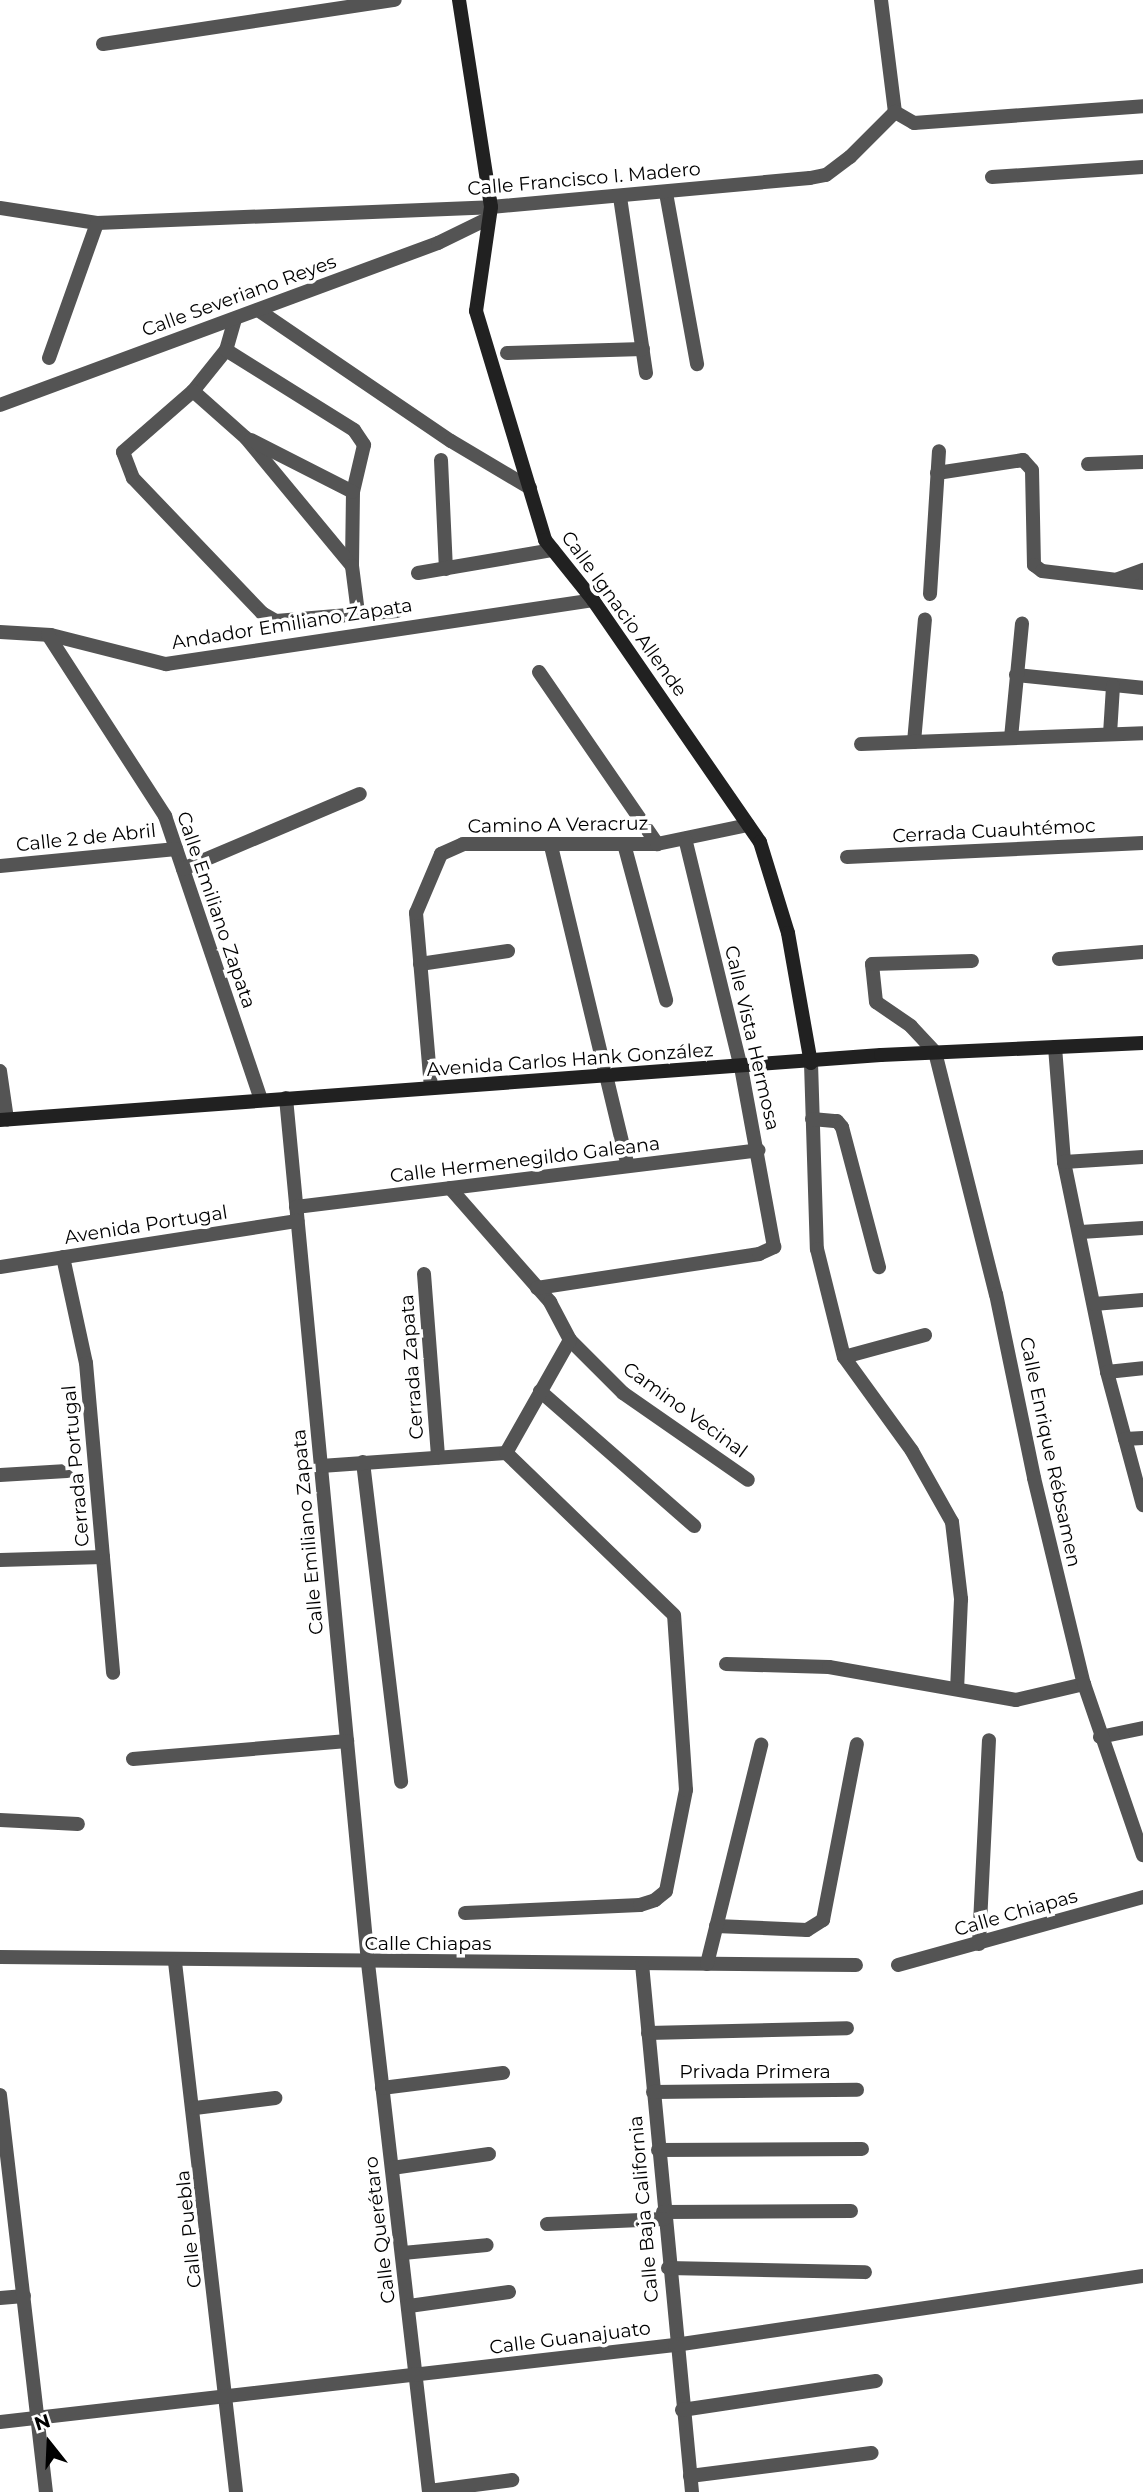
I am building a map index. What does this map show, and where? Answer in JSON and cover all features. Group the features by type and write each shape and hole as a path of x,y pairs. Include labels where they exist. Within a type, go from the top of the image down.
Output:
{"main road":[{"name":"Calle Ignacio Allende","path":"459,0 490,213 476,311 545,540 593,600 760,842 788,933 811,1063"},
{"name":"Avenida Carlos Hank González","path":"4,1120 935,1052 1143,1043"}],"street":[{"path":"103,44 395,0"},
{"path":"881,0 895,112 914,123 1143,106"},
{"name":"Calle Francisco I. Madero","path":"0,208 97,223 490,213 827,175 895,112"},
{"path":"992,177 1143,167"},
{"path":"666,193 697,364"},
{"path":"620,197 646,373"},
{"name":"Calle Severiano Reyes","path":"0,405 438,243 490,213"},
{"path":"49,358 97,223"},
{"path":"258,310 451,441 530,488"},
{"path":"235,319 226,351 193,391 123,452 133,478 262,613 276,621 397,611"},
{"path":"507,353 643,349"},
{"path":"226,351 354,430 364,445 353,492 352,566 358,613"},
{"path":"193,391 246,438 352,566"},
{"path":"246,438 353,492"},
{"path":"930,594 939,452"},
{"path":"441,460 446,569"},
{"path":"937,473 1023,460 1029,463 1034,565 1042,570 1143,583"},
{"path":"1088,464 1143,462"},
{"path":"418,573 553,550"},
{"path":"1117,579 1143,570"},
{"name":"Andador Emiliano Zapata","path":"0,632 48,635 166,664 593,600"},
{"path":"914,742 925,619"},
{"path":"1011,738 1022,624"},
{"name":"Calle Emiliano Zapata","path":"48,635 165,816 261,1100"},
{"path":"539,672 657,844"},
{"path":"1016,675 1143,688"},
{"path":"1110,734 1113,686"},
{"path":"862,744 1143,733"},
{"path":"183,869 360,794"},
{"name":"Camino A Veracruz","path":"431,1088 416,913 440,854 463,844 657,844 748,825"},
{"name":"Calle Vista Hermosa","path":"537,1288 759,1254 774,1247 741,1068 685,839"},
{"name":"Cerrada Cuauhtémoc","path":"847,857 1143,843"},
{"path":"624,844 666,1000"},
{"path":"551,846 628,1166"},
{"name":"Calle 2 de Abril","path":"0,866 176,849"},
{"path":"420,964 508,951"},
{"path":"1059,959 1143,953"},
{"path":"935,1052 911,1026 876,1002 872,964 972,961"},
{"path":"1055,1047 1064,1162 1081,1232 1107,1372 1143,1505"},
{"name":"Calle Enrique Rébsamen","path":"935,1052 996,1294 1034,1478 1084,1684 1100,1737 1143,1855"},
{"path":"811,1063 817,1249 844,1357 912,1451 952,1522 961,1599 957,1689"},
{"path":"0,1071 4,1120"},
{"name":"Calle Emiliano Zapata","path":"286,1098 368,1963"},
{"path":"812,1119 837,1121 842,1127 879,1267"},
{"name":"Calle Hermenegildo Galeana","path":"297,1214 450,1188 758,1150"},
{"path":"1064,1162 1143,1157"},
{"path":"450,1188 537,1288 570,1340 506,1453"},
{"name":"Avenida Portugal","path":"0,1267 297,1214"},
{"path":"1081,1232 1143,1228"},
{"name":"Cerrada Portugal","path":"63,1257 86,1363 113,1673"},
{"name":"Cerrada Zapata","path":"424,1274 438,1457"},
{"path":"1094,1304 1143,1300"},
{"path":"844,1357 925,1335"},
{"name":"Camino Vecinal","path":"570,1340 623,1393 748,1480"},
{"path":"1107,1372 1143,1368"},
{"path":"540,1391 694,1526"},
{"path":"1125,1439 1143,1438"},
{"path":"321,1465 506,1453 674,1615 686,1790 667,1891 655,1900 640,1905 465,1913"},
{"path":"363,1462 401,1782"},
{"path":"0,1475 67,1471"},
{"path":"0,1560 103,1557"},
{"path":"726,1664 829,1667 1016,1700 1084,1684"},
{"path":"1100,1737 1143,1728"},
{"path":"979,1944 989,1740"},
{"path":"133,1759 346,1741"},
{"path":"716,1926 807,1930 823,1920 857,1744"},
{"path":"706,1964 761,1745"},
{"path":"0,1820 78,1824"},
{"name":"Calle Chiapas","path":"898,1965 1143,1897"},
{"name":"Calle Chiapas","path":"0,1957 175,1962 856,1965"},
{"name":"Calle Puebla","path":"175,1962 195,2108 236,2492"},
{"name":"Calle Querétaro","path":"368,1963 429,2492"},
{"name":"Calle Baja California","path":"642,1964 675,2345 692,2492"},
{"path":"648,2033 848,2028"},
{"path":"382,2088 503,2073"},
{"name":"Privada Primera","path":"653,2092 858,2090"},
{"path":"0,2095 7,2214 24,2296 46,2492"},
{"path":"195,2108 275,2098"},
{"path":"658,2150 862,2150"},
{"path":"392,2168 489,2154"},
{"path":"547,2224 664,2215 851,2211"},
{"path":"403,2253 487,2245"},
{"path":"668,2268 865,2272"},
{"name":"Calle Guanajuato","path":"0,2422 226,2399 675,2345 1143,2276"},
{"path":"409,2306 509,2292"},
{"path":"0,2298 24,2296"},
{"path":"682,2410 876,2381"},
{"path":"690,2476 872,2453"},
{"path":"429,2492 512,2480"}]}
